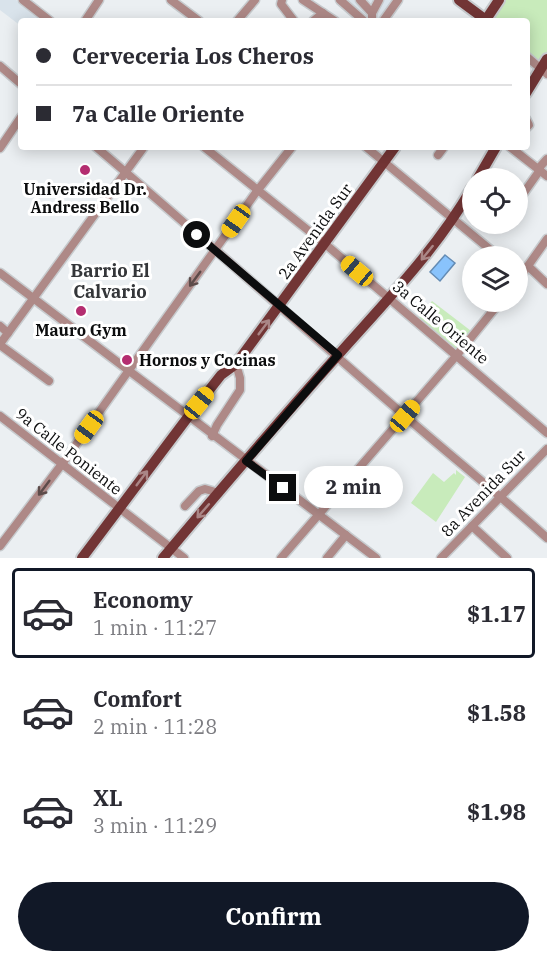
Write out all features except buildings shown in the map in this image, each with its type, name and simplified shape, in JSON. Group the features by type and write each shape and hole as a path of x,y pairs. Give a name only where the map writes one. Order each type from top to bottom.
{"main road":[{"path":"459,0 482,18"},
{"path":"488,18 500,0"},
{"path":"530,88 545,67"},
{"name":"2a Avenida Sur","path":"82,558 221,375 236,364 393,150"},
{"path":"484,168 494,150"},
{"path":"163,558 338,355 390,299 453,221 462,205"}],"street":[{"path":"23,0 46,18"},
{"path":"87,18 99,0"},
{"path":"171,0 195,18"},
{"path":"240,18 255,0"},
{"path":"282,0 283,9 291,18"},
{"path":"303,0 330,18"},
{"path":"340,0 361,18"},
{"path":"360,0 372,17 380,0"},
{"path":"385,18 398,0"},
{"path":"317,18 323,13"},
{"path":"530,58 545,67"},
{"path":"0,66 18,81"},
{"path":"0,148 18,121"},
{"path":"100,150 547,538"},
{"path":"49,381 0,345 142,150"},
{"name":"3a Calle Oriente","path":"208,150 324,243 547,433"},
{"path":"0,546 62,464 257,191 290,150"},
{"path":"369,150 485,246"},
{"path":"438,155 442,150"},
{"path":"514,150 542,172"},
{"path":"528,189 542,172 547,159"},
{"path":"547,239 528,266 547,284"},
{"path":"0,273 212,436 376,558"},
{"path":"281,558 492,312"},
{"path":"0,326 8,333"},
{"path":"212,436 217,424 240,390 240,378 236,364"},
{"name":"9a Calle Poniente","path":"0,416 184,558"},
{"name":"8a Avenida Sur","path":"441,558 547,449"},
{"path":"185,506 199,491 205,489 219,493"},
{"path":"472,526 507,558"},
{"path":"327,558 346,535"}],"shaded area":[{"path":"0,0 16,0 39,18 18,18 18,24 0,10"},
{"path":"343,0 393,0 380,18 364,18"}],"green space":[{"path":"499,0 547,0 547,59 540,68 530,59 530,18 489,18"},
{"path":"432,301 475,334 459,353 416,321"},
{"path":"456,470 465,477 436,522 411,503 433,473 444,482 454,473 456,475"}],"water":[{"path":"445,255 455,263 440,281 430,272"}],"place":[{"name":"Universidad Dr. Andress Bello","path":"85,170"},
{"name":"Mauro Gym","path":"81,311"},
{"name":"Hornos y Cocinas","path":"127,360"}],"district":[{"name":"Barrio El Calvario","path":"110,281"}],"route":[{"path":"197,235 338,355 246,461 283,488"}]}
